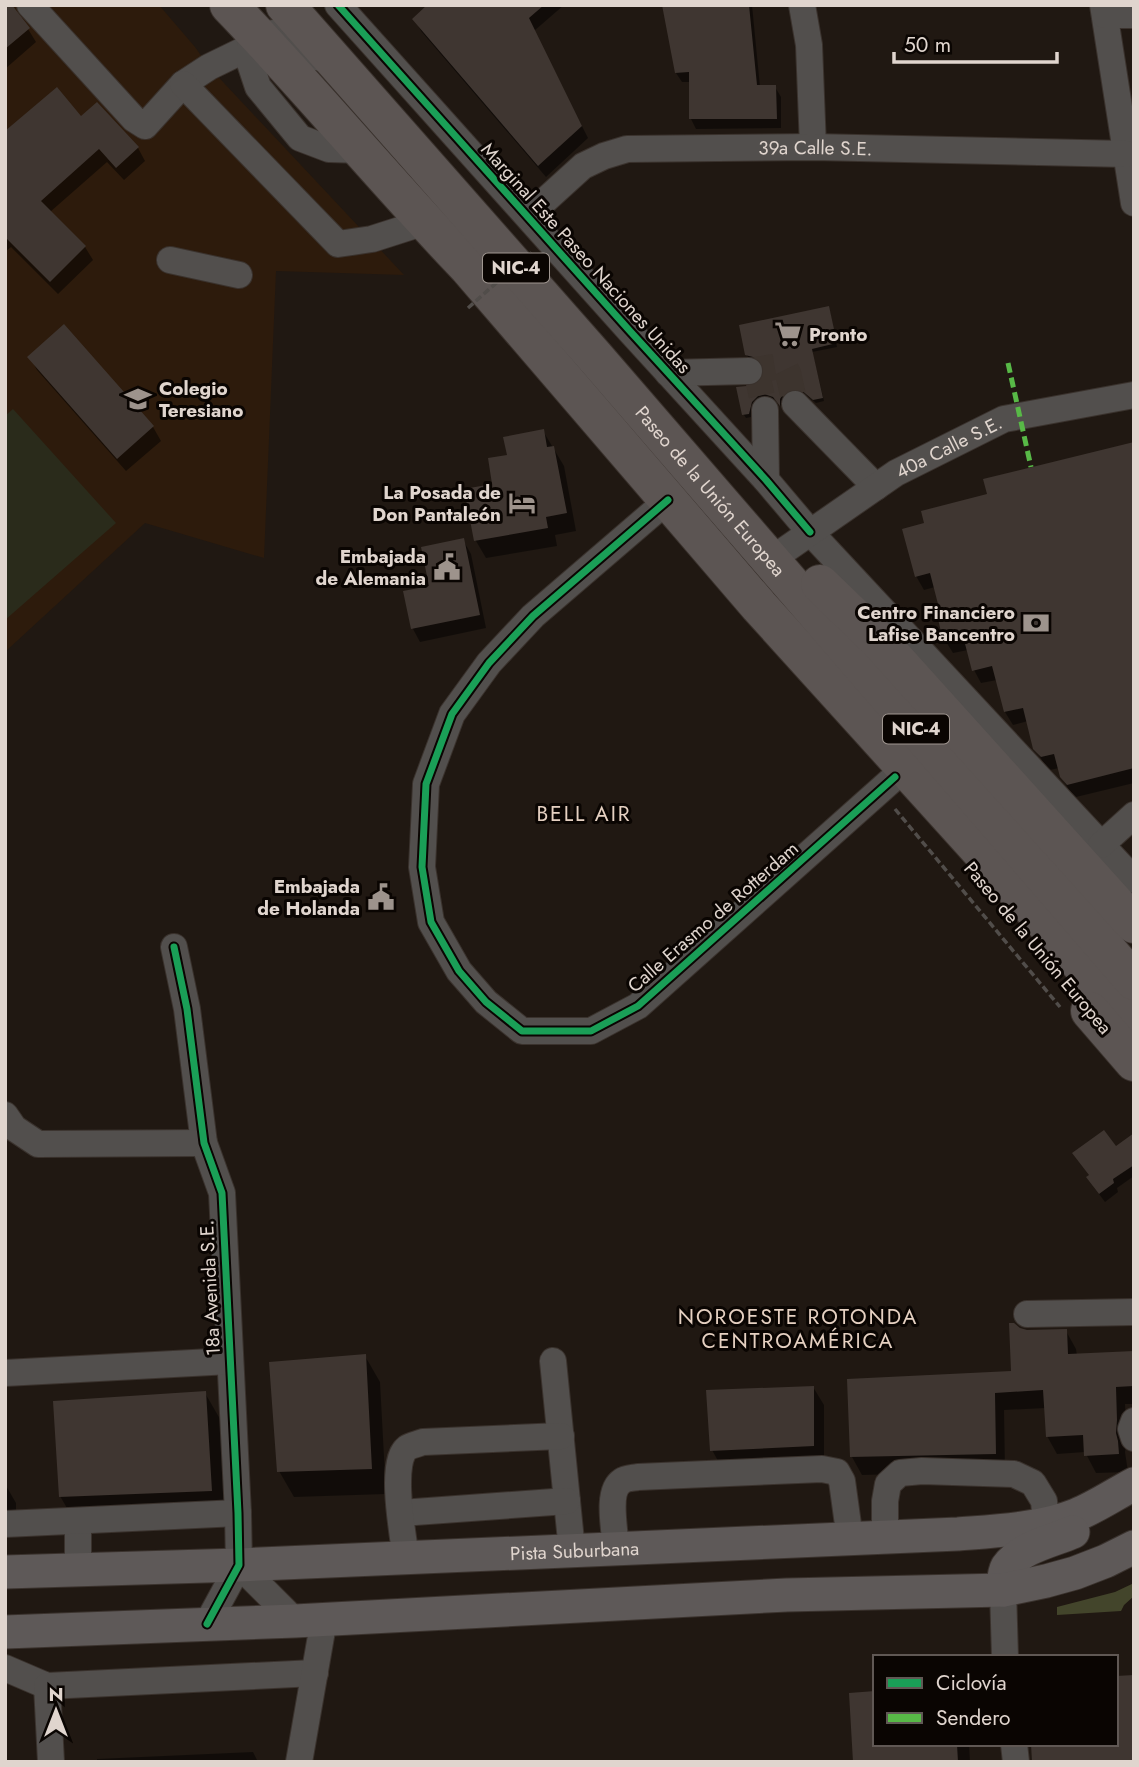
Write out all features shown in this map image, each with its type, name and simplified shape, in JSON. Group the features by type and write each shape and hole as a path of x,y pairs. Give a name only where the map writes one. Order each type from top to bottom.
{"highway":[{"name":"Paseo de la Unión Europea","path":"229,5 256,43 362,150 425,222 683,489 1134,981"},
{"name":"Paseo de la Unión Europea","path":"285,5 596,357 759,606 887,784 1134,1062"},
{"path":"683,489 798,541 877,639 1134,924"},
{"name":"Paseo de la Unión Europea","path":"759,606 1034,910 1134,1026"}],"main road":[{"name":"Pista Suburbana","path":"11,1576 78,1569 406,1558 1006,1530 1075,1515 1134,1484"},
{"path":"1003,1590 1004,1574 1008,1566 1021,1554 1106,1517 1134,1499"},
{"path":"5,1632 309,1620 787,1595 1003,1590 1075,1573 1134,1547"}],"street":[{"path":"30,5 134,120 145,126 183,84 273,33 288,40 305,55 334,60"},
{"path":"802,5 809,45 813,147"},
{"name":"Marginal Este Paseo Naciones Unidas","path":"346,8 629,330 766,480 798,541 1134,880"},
{"path":"1133,196 1104,10 1134,15"},
{"path":"183,84 338,244 372,239 425,222"},
{"name":"39a Calle S.E.","path":"528,216 583,166 627,149 813,147 1126,154"},
{"path":"170,260 239,275"},
{"path":"596,357 629,330"},
{"path":"668,373 749,371"},
{"name":"40a Calle S.E.","path":"798,541 896,473 1004,419 1134,395"},
{"path":"795,404 876,487"},
{"path":"765,410 766,480"},
{"name":"Calle Erasmo de Rotterdam","path":"683,489 533,616 489,663 452,714 426,784 422,867 431,922 458,971 486,1002 522,1031 591,1031 638,1006 887,784"},
{"path":"1101,845 1134,815"},
{"name":"18a Avenida S.E.","path":"174,947 187,1009 204,1143 222,1193 238,1513 239,1565 207,1624"},
{"path":"5,1115 14,1128 38,1144 204,1143"},
{"path":"1027,1314 1134,1312"},
{"path":"5,1373 230,1361"},
{"path":"553,1361 572,1551"},
{"path":"1134,1421 1130,1429 1134,1438"},
{"path":"406,1558 397,1476 400,1458 407,1448 423,1442 561,1436"},
{"path":"617,1548 612,1498 616,1487 623,1480 638,1477 822,1469 837,1472 842,1481 850,1539"},
{"path":"886,1537 888,1484 900,1473 922,1471 1013,1474 1033,1483 1044,1501 1046,1523"},
{"path":"401,1513 567,1501"},
{"path":"5,1524 238,1513"},
{"path":"78,1521 78,1569"},
{"path":"239,1565 309,1620 315,1673 299,1762"},
{"path":"1003,1590 1005,1655"},
{"path":"5,1668 47,1686 315,1673"},
{"path":"47,1686 51,1762"}],"path":[{"path":"468,308 531,252"},
{"path":"887,784 1064,1011"}],"shaded area":[{"name":"Colegio Teresiano","path":"5,5 159,5 209,67 404,275 276,271 264,558 145,523 5,652"}],"green space":[{"path":"13,409 116,523 5,620 5,416"},
{"path":"1134,1583 1134,1596 1121,1611 1057,1615 1057,1607 1115,1592"}],"building":[{"path":"5,5 12,5 30,28 5,49"},
{"path":"427,5 544,5 529,18 582,126 538,166 412,19"},
{"path":"662,5 749,5 757,85 776,85 777,119 689,119 689,72 675,73"},
{"path":"57,87 81,116 97,102 139,147 116,168 99,149 41,201 86,246 50,282 5,237 5,131"},
{"path":"829,306 837,343 812,349 823,398 813,400 800,389 792,389 784,393 780,406 773,397 764,394 752,402 749,414 742,415 736,387 757,385 765,370 763,363 757,358 745,355 739,325"},
{"path":"64,324 154,426 117,459 27,357"},
{"path":"544,429 547,447 554,446 567,513 546,517 548,528 474,541 464,489 492,484 488,458 507,455 503,437"},
{"name":"Centro Financiero Lafise Bancentro","path":"1134,442 1134,768 1067,785 1060,777 1054,754 1041,757 1033,749 1023,708 1004,712 992,666 972,671 963,636 943,641 936,610 939,608 930,573 915,577 902,529 924,523 921,511 987,494 983,479"},
{"name":"Embajada de Alemania","path":"464,538 480,615 411,629 403,591 429,586 421,547"},
{"path":"1104,1130 1116,1146 1134,1133 1134,1165 1113,1179 1114,1183 1099,1194 1072,1153"},
{"path":"1009,1323 1027,1330 1067,1329 1068,1354 1134,1351 1134,1386 1116,1387 1119,1454 1084,1456 1083,1435 1046,1437 1043,1390 995,1393 996,1454 850,1457 847,1379 1011,1371"},
{"path":"366,1354 372,1469 277,1472 269,1362"},
{"path":"814,1386 814,1446 710,1451 706,1390"},
{"path":"206,1391 212,1491 59,1497 53,1401"},
{"path":"1134,1675 1134,1762 1032,1762 1031,1746 1118,1746 1118,1676"},
{"path":"873,1691 873,1746 957,1746 958,1762 853,1762 849,1693"}],"tunnel":[{"path":"749,371 785,367 795,404"},
{"path":"756,370 765,410"}],"marked path":[{"path":"1008,363 1031,467"}],"cycle path":[{"path":"338,5 810,532"},
{"path":"668,500 533,616 489,663 452,714 426,784 422,867 431,922 459,971 486,1002 522,1031 591,1031 638,1006 895,777"},
{"path":"174,947 187,1009 204,1143 222,1193 238,1513 239,1565 207,1624"}],"place":[{"name":"Pronto","path":"788,334"},
{"name":"Colegio Teresiano","path":"138,399"},
{"name":"La Posada de Don Pantaleón","path":"522,503"},
{"name":"Embajada de Alemania","path":"447,567"},
{"name":"Centro Financiero Lafise Bancentro","path":"1036,623"},
{"name":"Embajada de Holanda","path":"381,897"}],"district":[{"name":"BELL AIR","path":"584,814"},
{"name":"NOROESTE ROTONDA CENTROAMÉRICA","path":"798,1329"}]}
